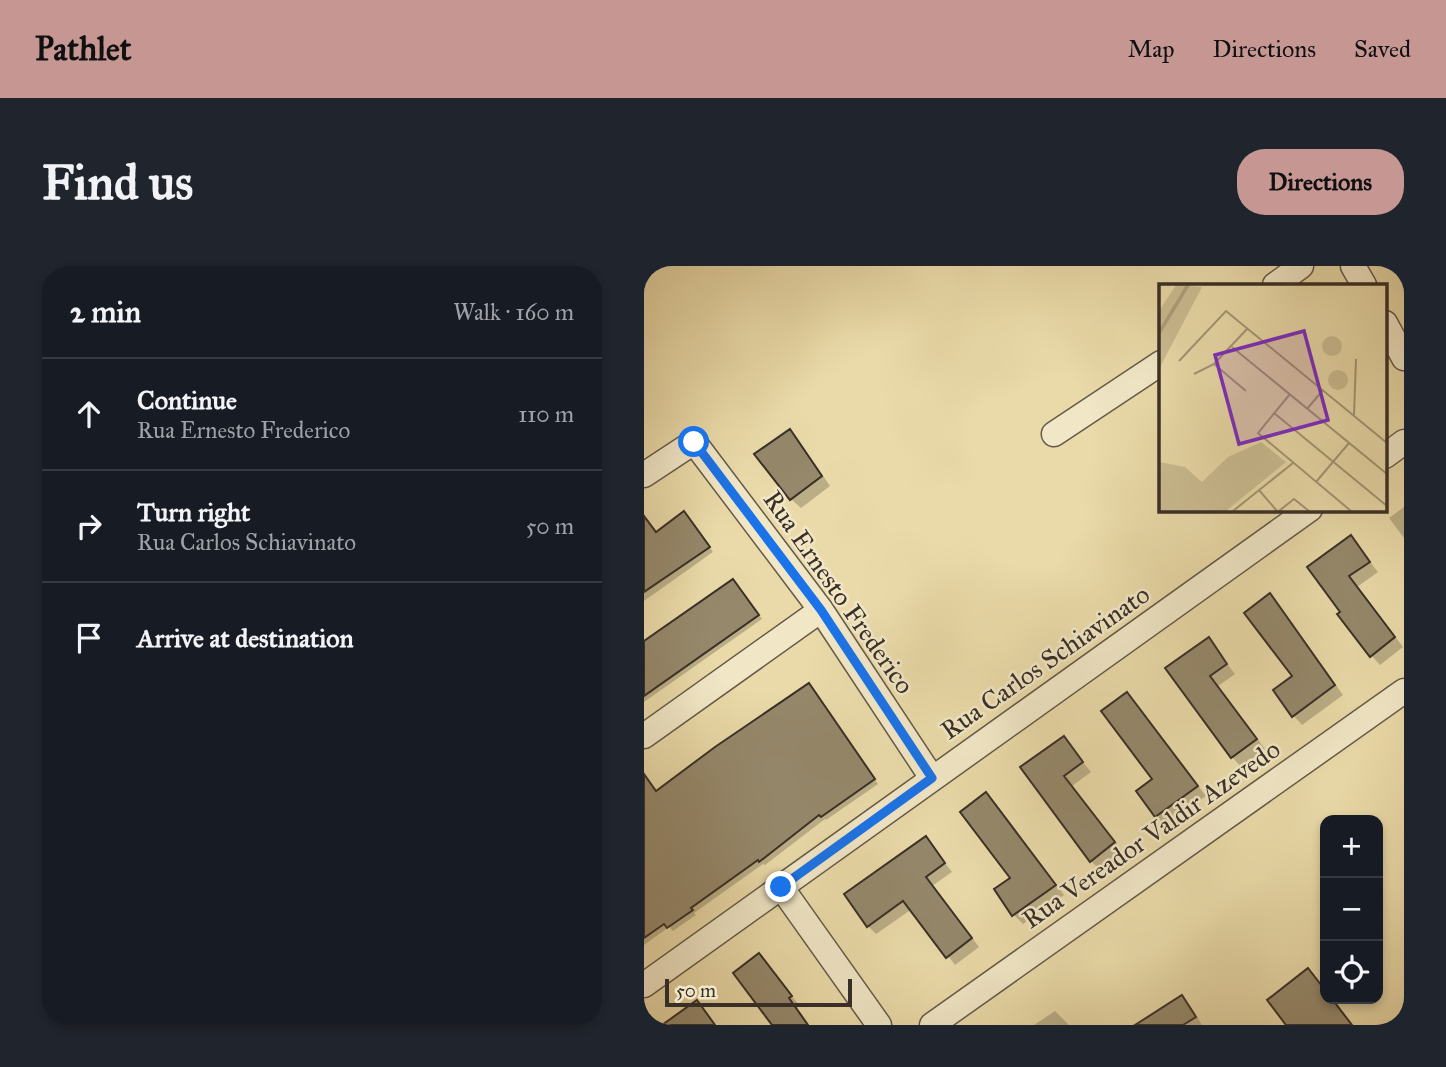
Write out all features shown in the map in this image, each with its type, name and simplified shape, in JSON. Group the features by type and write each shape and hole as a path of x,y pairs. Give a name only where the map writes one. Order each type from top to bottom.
{"street":[{"path":"1276,284 1301,266"},
{"path":"1353,266 1363,284"},
{"path":"1387,327 1404,358"},
{"path":"1054,435 1159,364"},
{"name":"Rua Ernesto Frederico","path":"644,475 694,442 821,610 932,778"},
{"path":"1387,455 1404,442"},
{"name":"Rua Carlos Schiavinato","path":"644,985 1307,511"},
{"path":"644,736 821,610"},
{"name":"Rua Vereador Valdir Azevedo","path":"932,1025 1404,691"},
{"path":"781,887 879,1025"}],"building":[{"path":"790,429 822,476 790,500 754,454"},
{"path":"684,511 710,547 644,592 644,516 656,532"},
{"path":"1351,535 1370,562 1349,576 1395,637 1370,657 1337,614 1340,612 1307,567"},
{"path":"733,579 759,615 644,696 644,641"},
{"path":"1270,593 1335,685 1292,717 1273,690 1292,676 1244,613"},
{"path":"1209,637 1227,664 1210,676 1257,739 1231,758 1165,668"},
{"path":"809,683 875,779 821,817 819,815 667,928 664,924 644,938 644,774 656,791"},
{"path":"1127,692 1198,786 1155,817 1136,791 1152,779 1101,711"},
{"path":"1064,736 1083,762 1064,776 1115,842 1090,862 1020,767"},
{"path":"986,792 1056,885 1012,916 994,889 1010,878 960,812"},
{"path":"926,836 945,863 926,877 972,938 946,958 903,901 867,927 844,894"},
{"path":"759,953 792,996 789,998 808,1025 772,1025 733,973"},
{"path":"1308,968 1320,984 1320,1004 1336,1004 1352,1025 1286,1025 1267,1000"},
{"path":"1182,995 1196,1017 1183,1025 1135,1025"},
{"path":"697,1000 715,1025 662,1025"}],"route":[{"path":"694,442 821,610 932,778 781,887"}]}
